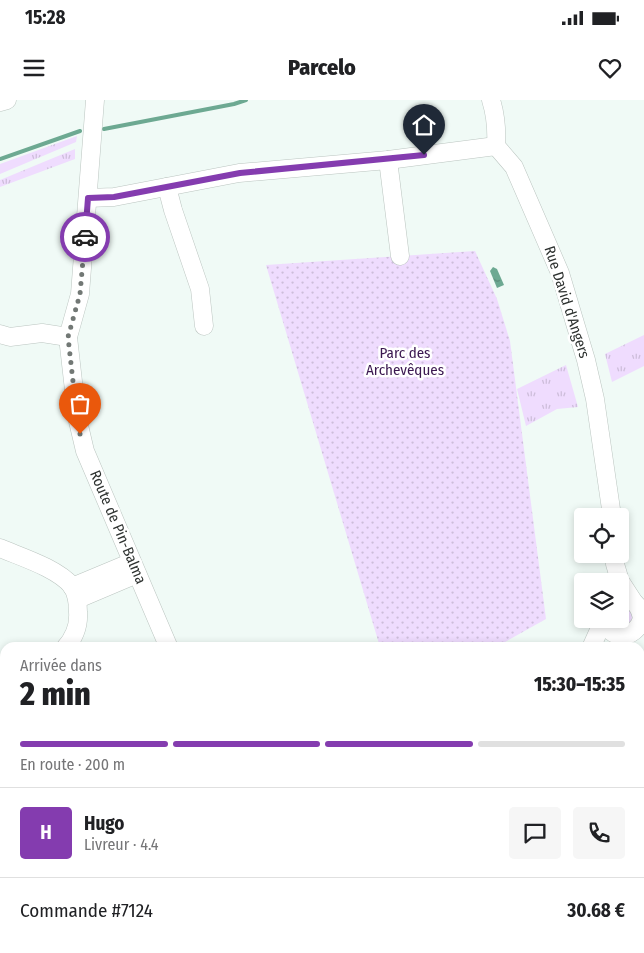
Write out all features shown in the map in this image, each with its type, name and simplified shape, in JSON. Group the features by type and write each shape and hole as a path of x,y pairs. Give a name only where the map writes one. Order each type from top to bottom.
{"street":[{"path":"0,102 7,100"},
{"name":"Route de Pin-Balma","path":"95,100 80,294 68,337 77,417 85,451 166,642"},
{"path":"88,198 114,197 240,173 388,160 496,146 496,115 491,100"},
{"name":"Rue David d'Angers","path":"496,146 514,168 560,273 586,360 595,399 611,508"},
{"path":"388,160 400,256"},
{"path":"167,187 200,289 204,326"},
{"path":"0,334 10,337 42,333 68,337"},
{"path":"0,548 53,572 75,593 77,628 70,642"},
{"path":"614,566 620,581 642,619 635,631 618,642"},
{"path":"75,593 135,568"},
{"path":"593,642 600,628"},
{"path":"608,628 613,633 635,631"}],"green space":[{"path":"77,136 76,142 0,174 0,164"},
{"path":"75,149 75,159 0,187 0,180"},
{"name":"Parc des Archevêques","path":"475,251 497,299 510,341 546,619 505,642 379,642 266,265"},
{"path":"644,335 644,366 612,382 605,354"},
{"path":"566,365 578,407 557,409 526,426 517,389"},
{"path":"629,610 636,618 629,624"}],"water":[{"path":"493,267 497,269 504,285 497,288 490,271"}],"waterway":[{"path":"104,129 234,104 246,100"},
{"path":"0,159 80,131"}],"way so far":[{"path":"80,434 68,337 80,294 85,237"}],"route":[{"path":"85,237 88,198 114,197 240,173 424,155"}]}
